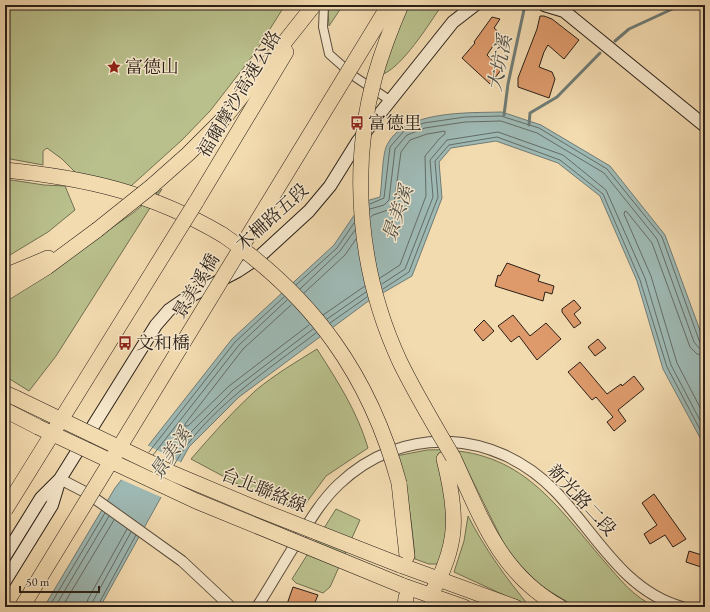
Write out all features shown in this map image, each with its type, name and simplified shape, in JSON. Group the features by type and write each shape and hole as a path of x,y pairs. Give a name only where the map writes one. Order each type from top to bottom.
{"highway":[{"path":"5,293 45,264 97,230 152,186 188,154 226,116 314,5"},
{"name":"福爾摩沙高速公路","path":"5,510 196,202 314,5"},
{"name":"景美溪橋","path":"22,607 389,5"},
{"path":"401,5 384,48 370,98 362,155 363,225 372,286 400,361 449,458 504,558 527,585 544,598 560,607"},
{"path":"7,171 96,183 142,196 175,209 223,236 253,256 292,291 317,319 337,345 356,374 383,432 399,483 404,560"},
{"path":"5,276 45,264"},
{"name":"台北聯絡線","path":"10,396 174,474 260,510 404,560 439,580 515,607"},
{"name":"台北聯絡線","path":"5,410 38,427 404,597 430,596 464,607"},
{"path":"430,596 448,561 452,544 455,518 449,458"}],"main road":[{"name":"木柵路五段","path":"5,556 41,498 60,479 156,325 169,310 185,299 238,271 284,235 323,195 358,141 454,22 475,5"},
{"path":"544,5 566,8 599,40 705,126"},
{"name":"木柵路五段","path":"5,581 52,505 60,479"}],"street":[{"path":"324,5 323,27 329,54 355,77 391,101"},
{"name":"新光路二段","path":"257,607 313,515 338,484 376,456 397,448 440,441 464,442 486,448 523,464 555,491 631,580 654,597 682,607"},
{"path":"60,479 87,493 169,551 200,576 231,607"}],"green space":[{"path":"5,5 285,5 255,53 210,111 182,140 131,186 76,173 62,159 47,148 43,151 43,165 5,158"},
{"path":"331,5 343,5 329,26 328,12"},
{"path":"406,5 442,5 423,34 406,55 398,64 381,75"},
{"path":"5,179 44,185 65,186 75,210 48,232 5,258"},
{"path":"162,189 56,356 29,391 5,376 5,301 133,213"},
{"path":"317,349 353,409 364,434 368,448 326,476 301,510 247,489 191,459 230,415 255,391 277,374"},
{"path":"427,450 459,451 486,457 509,467 530,481 567,517 627,587 640,598 656,607 576,607 541,586 514,559 503,542 460,455 445,486 447,535 439,564 429,564 415,559 409,507 404,481 396,456"},
{"path":"336,509 360,520 330,587 323,593 296,583 292,579"},
{"path":"468,516 496,563 530,607 454,572 464,541"}],"water":[{"name":"景美溪","path":"502,112 541,125 610,166 665,235 705,344 705,447 663,369 637,281 600,196 558,163 496,141 451,148 439,162 442,198 412,276 367,302 239,397 189,447 100,607 44,607 115,488 232,339 334,245 363,202 380,197 385,149 395,134 407,125 422,119 455,114"}],"pier":[{"path":"147,445 182,463 163,498 120,479"}],"building":[{"path":"540,16 552,19 579,40 564,59 548,45 544,52 539,67 552,72 555,79 549,98 518,87 518,78 537,29"},
{"path":"492,17 500,19 494,28 501,34 487,55 501,70 490,84 462,58 475,43 474,42"},
{"path":"507,263 540,275 538,281 554,286 552,294 545,292 543,301 495,286 498,275 500,276"},
{"path":"574,300 581,308 574,314 581,323 574,328 562,312 562,309"},
{"path":"513,315 530,336 546,323 561,339 537,360 519,336 511,342 498,326"},
{"path":"484,320 494,331 483,341 474,330"},
{"path":"598,339 606,348 595,356 588,347"},
{"path":"580,362 607,394 621,384 622,386 634,376 644,389 618,410 626,421 614,431 607,422 613,417 596,397 592,400 568,372"},
{"path":"654,494 686,539 673,547 665,535 650,544 644,534 657,525 642,503"},
{"path":"689,551 705,556 701,567 686,562"},
{"path":"293,587 318,595 313,607 286,607"}],"waterway":[{"name":"大坑溪","path":"504,115 508,84 525,5"},
{"path":"615,41 629,29 681,5"},
{"path":"529,125 530,113 557,97 600,53"}],"place":[{"name":"富德山","path":"114,67"},
{"name":"富德里","path":"357,123"},
{"name":"文和橋","path":"125,343"}]}
